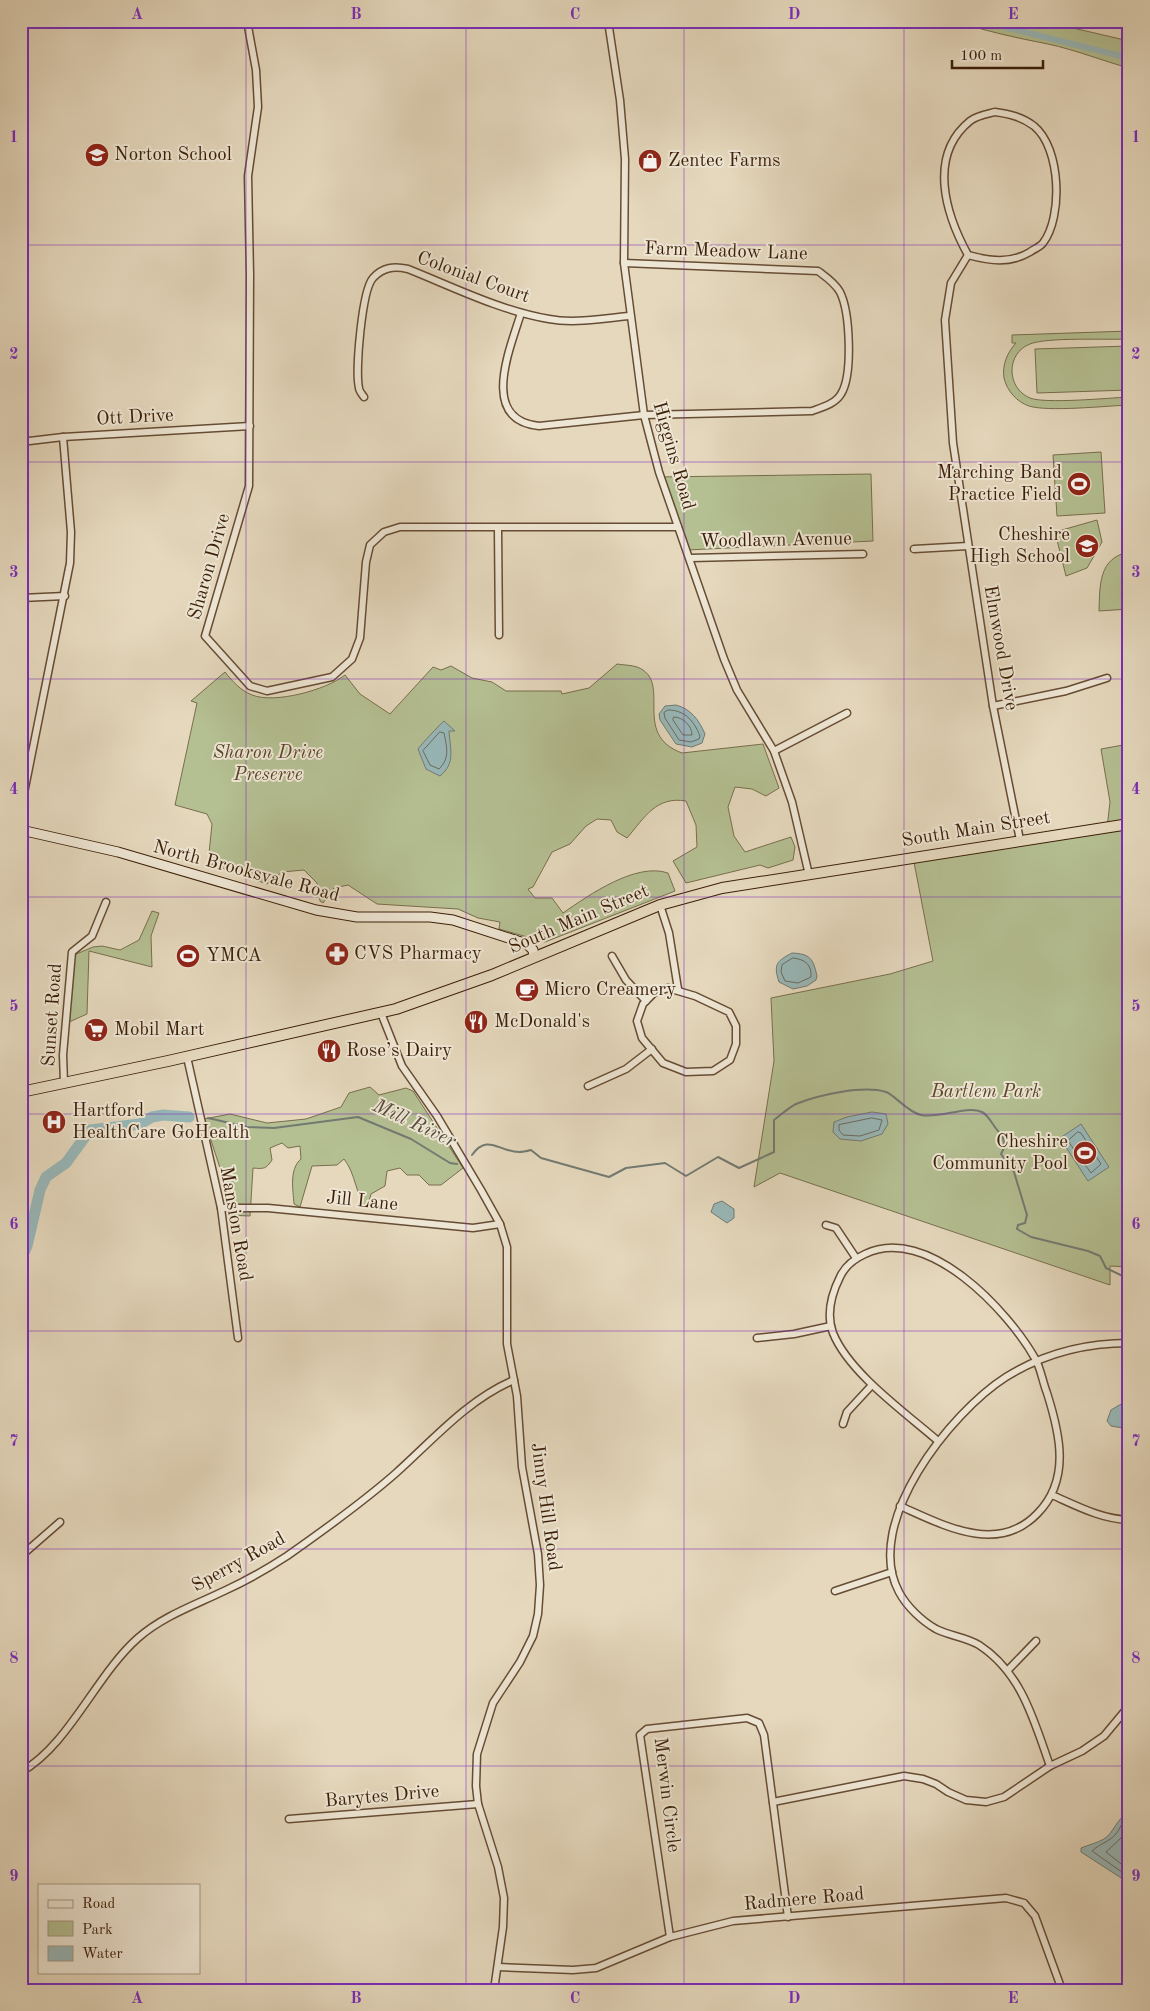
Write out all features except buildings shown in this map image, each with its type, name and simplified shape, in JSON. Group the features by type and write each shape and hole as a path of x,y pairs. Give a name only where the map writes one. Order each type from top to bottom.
{"highway":[{"name":"South Main Street","path":"21,1092 381,1013 447,992 660,905 722,888 1129,824"}],"main road":[{"name":"North Brooksvale Road","path":"21,830 118,852 316,910 357,917 430,917 453,920 521,943 526,952 534,957"}],"street":[{"name":"Sharon Drive","path":"247,21 256,70 258,107 248,176 249,486 205,636 237,675 250,686 267,691 332,677 352,659 360,638 366,562 370,545 384,532 400,527 498,529 678,527"},
{"name":"Higgins Road","path":"608,21 620,100 624,151 624,263 644,415 659,472 737,690 774,752 792,802 810,875"},
{"path":"995,112 1016,116 1035,127 1051,153 1057,183 1055,217 1042,244 1018,259 990,261 968,255 956,234 948,211 944,187 945,159 958,134 971,120 995,112"},
{"name":"Elmwood Drive","path":"968,255 951,283 945,320 953,443 994,706 1020,840"},
{"name":"Farm Meadow Lane","path":"521,313 506,362 503,389 504,403 512,415 525,424 539,426 644,415 812,411 828,406 840,396 847,384 850,367 844,304 839,291 830,279 818,271 624,263"},
{"name":"Colonial Court","path":"364,397 359,388 360,336 366,290 371,279 381,270 394,266 408,269 521,313 550,320 573,321 630,316"},
{"name":"Ott Drive","path":"21,442 63,437 250,426"},
{"path":"21,808 70,564 71,532 63,437"},
{"path":"498,529 499,635"},
{"path":"914,549 968,546"},
{"name":"Woodlawn Avenue","path":"690,558 863,554"},
{"path":"21,598 65,596"},
{"path":"994,706 1066,691 1107,678"},
{"path":"774,752 847,713"},
{"name":"Sunset Road","path":"64,1083 63,1055 72,952 92,936 106,902"},
{"path":"660,905 669,933 678,989"},
{"path":"612,956 626,980 646,1001"},
{"path":"668,988 678,989 729,1012 736,1026 736,1044 730,1060 713,1071 686,1072 663,1063 642,1038 637,1021 646,1001 654,993 668,988"},
{"name":"Jinny Hill Road","path":"381,1013 402,1066 452,1140 500,1224 507,1247 506,1331 520,1416 524,1482 540,1567 540,1599 537,1621 528,1648 493,1703 481,1736 476,1770 478,1804 498,1867 503,1890 503,1927 494,1990"},
{"path":"588,1086 626,1069 652,1050"},
{"name":"Mansion Road","path":"187,1057 221,1208 238,1338"},
{"name":"Jill Lane","path":"221,1208 238,1206 472,1228 500,1224"},
{"path":"826,1225 836,1228 856,1258"},
{"path":"900,1506 963,1533 988,1535 1011,1531 1036,1515 1052,1495 1059,1473 1061,1448 1053,1412 1036,1361 994,1304 969,1282 936,1261 908,1248 878,1248 856,1258 843,1271 833,1291 829,1310 830,1326 838,1345 872,1385 938,1441"},
{"path":"757,1338 794,1334 830,1326"},
{"path":"1050,1766 1030,1709 1008,1670 978,1645 937,1629 915,1613 899,1592 892,1572 891,1535 900,1506 920,1468 938,1441 978,1398 1006,1377 1036,1361 1086,1346 1129,1343"},
{"name":"Sperry Road","path":"21,1772 33,1764 53,1744 116,1660 145,1632 164,1620 258,1574 292,1553 394,1475 477,1401 514,1380"},
{"path":"843,1424 847,1412 872,1385"},
{"path":"1052,1495 1093,1513 1117,1520 1129,1520"},
{"path":"21,1556 60,1522"},
{"path":"835,1590 892,1572"},
{"path":"1008,1670 1036,1641"},
{"path":"773,1802 904,1776 923,1779 936,1784 966,1800 986,1802 1004,1797 1050,1766 1082,1751 1104,1736 1129,1706"},
{"name":"Merwin Circle","path":"670,1937 640,1735 643,1731 747,1718 759,1723 764,1735 788,1917"},
{"name":"Barytes Drive","path":"289,1819 478,1804"},
{"name":"Radmere Road","path":"498,1967 573,1970 596,1968 623,1959 670,1937 732,1921 1006,1898 1024,1903 1035,1916 1062,1990"}],"green space":[{"path":"955,21 1043,21 1129,41 1129,68 1058,46 1001,34"},
{"path":"1129,331 1129,339 1049,340 1030,344 1022,348 1016,355 1012,371 1016,387 1030,398 1063,401 1129,397 1129,405 1063,409 1038,408 1029,406 1017,399 1005,383 1005,364 1010,351 1016,343 1012,343 1012,335"},
{"path":"1129,346 1129,390 1037,393 1035,349"},
{"name":"Marching Band Practice Field","path":"1101,452 1105,513 1057,516 1053,455"},
{"path":"871,474 873,541 687,550 658,477"},
{"path":"1097,520 1102,542 1087,568 1066,576 1055,532"},
{"path":"1129,552 1129,609 1099,611 1101,583 1106,567 1111,560"},
{"name":"Sharon Drive Preserve","path":"617,664 637,667 647,674 652,684 658,734 667,744 682,753 763,744 779,788 766,796 752,789 735,787 728,807 734,836 745,852 791,837 795,847 793,860 768,868 760,865 686,883 673,861 697,847 696,825 686,801 676,800 659,805 646,816 627,838 617,832 611,820 597,819 586,826 570,844 552,852 533,887 528,889 535,898 552,898 563,913 613,882 642,872 655,871 668,873 675,891 545,942 499,929 500,922 478,918 458,909 377,904 348,885 334,888 323,903 320,901 317,883 304,870 282,872 267,884 208,863 212,824 207,814 175,805 197,703 191,701 225,672 244,691 252,695 274,698 300,694 326,686 345,675 360,694 390,714 433,667 441,670 451,666 472,678 492,682 506,691 561,691 562,694 589,688"},
{"name":"Bartlem Park","path":"1129,744 1129,1267 1110,1266 1110,1285 780,1173 754,1187 774,1061 771,998 890,974 933,961 913,857 1107,828 1110,802 1101,749"},
{"path":"152,911 159,913 151,936 152,967 89,951 87,1014 69,1022 74,955 93,947 102,946 120,950 139,940"},
{"path":"370,1087 379,1095 406,1088 413,1091 463,1168 441,1185 429,1185 419,1175 407,1175 400,1168 387,1171 385,1186 371,1194 367,1209 344,1159 337,1165 312,1166 300,1207 294,1204 293,1174 297,1163 301,1159 300,1146 288,1148 282,1143 270,1148 272,1160 266,1167 253,1168 250,1216 226,1215 223,1177 204,1119 230,1114 267,1123 306,1119 341,1107 349,1093"}],"water":[{"path":"676,705 690,712 700,724 705,734 702,743 692,747 676,744 660,720 659,714 665,706"},
{"path":"444,721 455,731 449,731 450,761 440,776 426,769 418,749"},
{"path":"792,953 807,956 814,965 817,976 816,980 807,986 793,989 779,982 776,971 778,964 783,958"},
{"path":"872,1112 886,1114 888,1124 882,1134 861,1141 840,1139 833,1132 834,1122 847,1117"},
{"name":"Cheshire Community Pool","path":"1081,1124 1109,1167 1088,1181 1060,1138"},
{"path":"722,1201 734,1209 734,1218 727,1223 711,1212 714,1204"},
{"path":"1123,1403 1129,1403 1129,1429 1111,1426 1107,1421 1111,1410"},
{"path":"1129,1813 1129,1883 1081,1852 1081,1848 1104,1839 1111,1833 1121,1818"}],"waterway":[{"path":"980,21 1129,58"},
{"name":"Mill River","path":"472,1155 483,1145 488,1144 512,1151 531,1150 541,1158 609,1177 626,1168 665,1163 686,1176 718,1157 739,1168 774,1152 774,1120 796,1104 816,1097 841,1092 876,1090 890,1094 911,1111 921,1115 928,1116 968,1110 976,1110 985,1114 1002,1135 1005,1146 1001,1154 1014,1172 1027,1215 1025,1223 1018,1225 1017,1229 1031,1237 1088,1251 1100,1256 1106,1268 1129,1279"},
{"name":"Mill River","path":"21,1259 27,1246 40,1190 46,1177 66,1163 90,1130 140,1124 152,1117 163,1115 189,1117"},
{"name":"Mill River","path":"208,1118 247,1127 274,1128 358,1117 411,1139 450,1163 457,1164"}],"place":[{"name":"Norton School","path":"97,155"},
{"name":"Zentec Farms","path":"650,161"},
{"name":"Marching Band Practice Field","path":"1079,484"},
{"name":"Cheshire High School","path":"1087,546"},
{"name":"CVS Pharmacy","path":"337,954"},
{"name":"YMCA","path":"188,956"},
{"name":"Micro Creamery","path":"527,990"},
{"name":"McDonald's","path":"476,1022"},
{"name":"Mobil Mart","path":"96,1030"},
{"name":"Rose’s Dairy","path":"329,1051"},
{"name":"Hartford HealthCare GoHealth","path":"54,1122"},
{"name":"Cheshire Community Pool","path":"1085,1153"}]}
